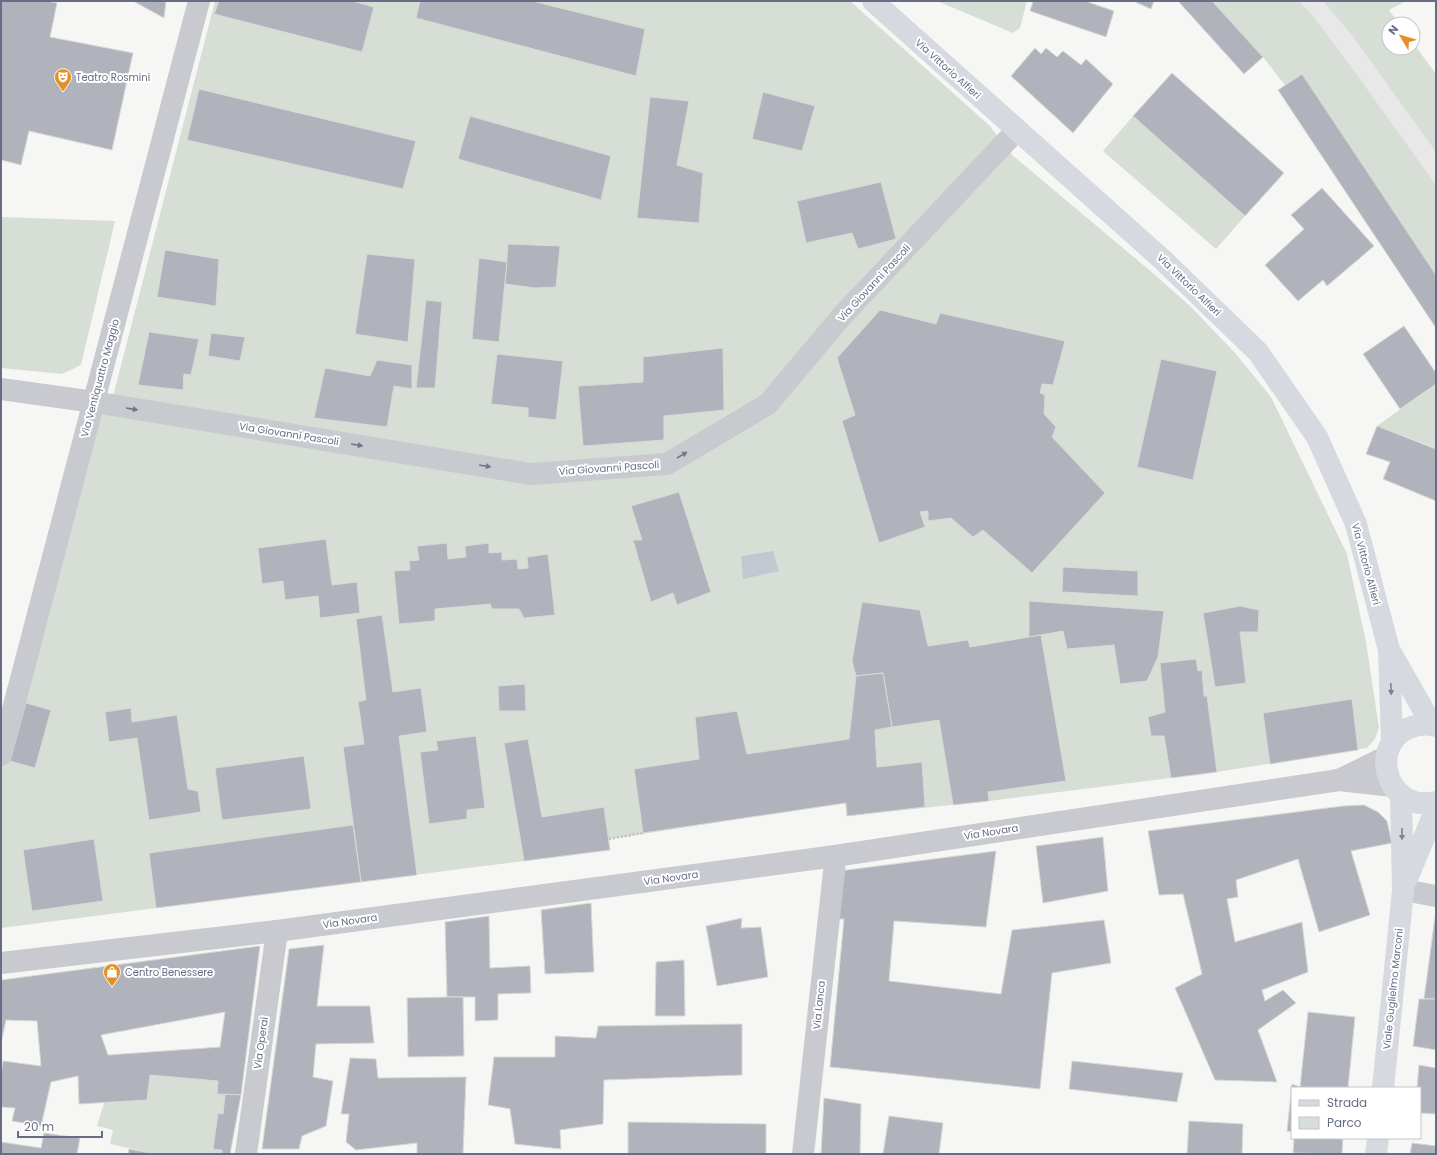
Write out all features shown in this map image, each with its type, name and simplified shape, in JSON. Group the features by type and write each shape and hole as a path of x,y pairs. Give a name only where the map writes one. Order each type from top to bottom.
{"main road":[{"name":"Via Vittorio Alfieri","path":"873,1 1164,261 1258,352 1317,437 1356,524 1389,650 1389,750 1386,768 1388,777 1397,791"},
{"name":"Via Vittorio Alfieri","path":"1389,650 1434,725"},
{"path":"1389,750 1400,734 1410,728 1421,725 1434,725"},
{"path":"1397,791 1413,801 1426,803 1436,802"},
{"name":"Viale Guglielmo Marconi","path":"1383,1087 1403,890 1397,791"},
{"name":"Viale Guglielmo Marconi","path":"1403,890 1436,809"},
{"path":"1376,1154 1378,1139"}],"street":[{"name":"Via Ventiquattro Maggio","path":"1,755 199,1"},
{"name":"Via Giovanni Pascoli","path":"1,389 94,402 530,474 667,464 768,404 841,317 1017,130"},
{"name":"Via Novara","path":"1339,780 1389,750"},
{"name":"Via Novara","path":"1,963 277,931 835,856 1339,780 1397,791"},
{"name":"Via Lanca","path":"803,1154 835,856"},
{"path":"1403,890 1436,896"},
{"name":"Via Operai","path":"246,1154 277,931"}],"path":[{"path":"609,839 643,833"}],"shaded area":[{"path":"1299,1 1323,1 1351,34 1436,152 1436,185 1312,14"},
{"path":"773,551 779,571 743,579 741,556"}],"green space":[{"path":"215,1 850,1 990,126 1012,155 1154,274 1191,307 1236,354 1271,397 1347,554 1366,642 1379,728 1375,739 1367,748 1217,772 989,801 847,816 845,803 609,839 610,850 1,928 1,755 92,411 109,412"},
{"path":"937,1 1027,1 1020,28 1013,33"},
{"path":"1212,1 1299,1 1312,14 1436,185 1436,275 1302,74 1285,85 1263,57"},
{"path":"1323,1 1406,1 1389,10 1393,16 1381,16 1381,56 1421,56 1421,54 1436,74 1436,152 1351,34"},
{"path":"1133,116 1245,216 1216,249 1103,151"},
{"path":"1,217 115,221 81,365 62,374 1,368"},
{"path":"1436,384 1436,448 1377,426"},
{"path":"150,1075 218,1081 217,1094 225,1094 223,1114 218,1113 213,1148 222,1150 222,1154 155,1154 110,1144 113,1130 97,1126 104,1103 147,1100"}],"building":[{"name":"Teatro Rosmini","path":"1,1 46,1 57,3 50,37 133,53 112,150 29,131 21,165 1,160"},
{"path":"133,1 166,1 164,18"},
{"path":"219,1 352,1 374,7 362,52 214,14"},
{"path":"420,1 532,1 645,29 636,76 416,18"},
{"path":"1033,1 1085,1 1114,11 1106,37 1030,11"},
{"path":"1133,1 1154,1 1151,9"},
{"path":"1178,1 1212,1 1263,57 1244,74"},
{"path":"1035,48 1041,54 1046,48 1057,57 1063,51 1081,65 1086,59 1113,84 1073,133 1011,76"},
{"path":"1172,73 1284,173 1245,216 1133,116"},
{"path":"1302,74 1436,275 1436,328 1278,90"},
{"path":"199,89 416,141 403,189 187,140"},
{"path":"763,92 815,106 802,151 752,139"},
{"path":"650,97 689,101 677,165 703,173 699,223 637,218"},
{"path":"470,116 611,156 601,200 458,159"},
{"path":"881,182 896,239 858,249 852,233 806,243 797,201"},
{"path":"1322,188 1374,246 1327,286 1323,280 1298,301 1265,265 1304,229 1291,215"},
{"path":"508,244 560,246 556,287 535,288 505,284"},
{"path":"165,250 219,259 216,306 157,297"},
{"path":"367,254 415,259 408,342 355,334"},
{"path":"479,258 507,262 499,342 472,339"},
{"path":"426,300 442,302 435,388 416,388"},
{"path":"880,310 936,324 940,313 1065,341 1053,385 1042,384 1040,393 1045,395 1044,414 1056,427 1052,437 1105,493 1032,573 983,530 973,537 951,518 928,521 928,511 920,512 925,527 879,543 842,421 855,415 837,358"},
{"path":"1404,326 1436,373 1436,384 1400,409 1363,354"},
{"path":"149,332 199,339 191,375 184,374 183,390 138,385"},
{"path":"211,333 245,337 240,361 208,356"},
{"path":"723,348 724,410 664,416 664,440 583,446 578,386 643,382 643,357"},
{"path":"497,354 563,361 556,420 528,417 528,408 491,404"},
{"path":"1161,359 1217,371 1193,480 1137,467"},
{"path":"377,360 412,365 412,389 394,386 387,427 314,418 325,368 370,376"},
{"path":"1377,426 1436,449 1436,501 1383,479 1390,462 1366,454"},
{"path":"679,492 711,592 677,605 673,593 651,602 633,540 642,540 631,506"},
{"path":"326,539 332,585 357,582 360,613 320,618 318,596 285,600 283,581 262,584 258,548"},
{"path":"447,543 448,559 466,557 465,546 489,543 489,553 502,552 502,560 517,559 518,569 528,568 527,557 548,554 555,615 524,618 519,609 492,609 490,604 435,609 435,621 399,624 394,571 410,570 409,561 419,560 417,546"},
{"path":"1063,567 1138,571 1138,596 1062,592"},
{"path":"1029,601 1164,611 1158,657 1147,681 1120,684 1114,645 1067,649 1063,631 1029,637"},
{"path":"862,602 920,610 928,646 968,640 970,647 1041,635 1066,781 988,792 989,801 953,805 939,720 892,727 883,673 856,676 852,661"},
{"path":"1240,606 1259,610 1258,632 1240,632 1246,683 1215,687 1203,613"},
{"path":"382,615 393,692 421,688 427,732 399,736 417,875 361,882 343,747 364,744 358,702 366,700 356,619"},
{"path":"1196,659 1198,671 1202,670 1204,696 1207,696 1217,772 1171,778 1164,736 1151,736 1148,717 1165,712 1160,663"},
{"path":"883,673 892,727 875,730 877,767 922,762 925,807 847,816 846,803 643,833 634,769 699,759 695,717 737,711 747,754 849,739 856,676"},
{"path":"525,684 526,711 499,711 498,686"},
{"path":"1352,699 1358,750 1270,764 1263,713"},
{"path":"26,703 51,710 35,768 10,761"},
{"path":"131,708 132,722 177,715 188,789 198,791 201,812 149,820 137,738 109,742 105,712"},
{"path":"476,736 485,808 467,810 467,819 429,824 420,752 438,750 436,741"},
{"path":"528,739 542,817 604,807 610,850 524,861 504,743"},
{"path":"304,756 311,809 222,820 215,768"},
{"path":"1364,805 1378,812 1387,821 1392,843 1351,851 1370,915 1319,932 1298,859 1236,880 1238,897 1227,899 1235,942 1302,922 1308,972 1262,990 1265,1001 1283,990 1296,1003 1258,1030 1277,1082 1215,1080 1175,988 1202,974 1183,894 1159,895 1148,831 1343,806"},
{"path":"353,825 361,882 156,908 149,853"},
{"path":"1103,837 1108,891 1043,903 1036,846"},
{"path":"94,839 103,901 32,911 23,850"},
{"path":"996,851 986,927 894,921 889,981 1001,994 1012,930 1104,920 1111,963 1052,973 1040,1089 830,1067 844,919 835,919 839,871"},
{"path":"591,903 594,972 545,974 541,910"},
{"path":"489,916 490,968 530,966 531,993 498,994 498,1020 475,1021 475,997 447,997 445,922"},
{"path":"1435,917 1436,999 1424,999"},
{"path":"742,918 741,928 761,927 768,977 717,986 706,926"},
{"path":"324,945 317,1006 370,1006 374,1043 316,1044 313,1077 333,1081 326,1126 302,1136 299,1149 262,1149 289,949"},
{"path":"260,946 241,1095 217,1094 218,1081 150,1075 147,1100 79,1104 78,1076 51,1082 41,1126 12,1121 15,1108 1,1107 1,1074 3,1061 41,1066 37,1021 6,1020 1,1043 1,980","holes":["225,1012 220,1047 108,1055 101,1035"]},
{"path":"684,960 685,1016 655,1016 656,962"},
{"path":"463,997 464,1056 408,1057 407,998"},
{"path":"1419,999 1436,999 1436,1050 1413,1046"},
{"path":"1308,1012 1355,1017 1348,1087 1300,1087"},
{"path":"742,1024 742,1075 604,1080 603,1124 560,1130 561,1149 515,1144 510,1109 488,1105 494,1057 555,1057 555,1036 596,1038 598,1026"},
{"path":"350,1058 376,1059 378,1078 466,1077 463,1154 417,1154 417,1143 356,1150 346,1142 349,1114 341,1114"},
{"path":"1072,1061 1183,1073 1177,1102 1069,1089"},
{"path":"1419,1065 1436,1068 1436,1114 1421,1113 1421,1087 1417,1087"},
{"path":"1292,1084 1300,1087 1292,1087"},
{"path":"1291,1093 1291,1132 1287,1131"},
{"path":"225,1094 241,1095 230,1154 222,1154 222,1150 213,1149 218,1113 223,1114"},
{"path":"824,1098 861,1104 860,1154 821,1154"},
{"path":"889,1116 943,1123 939,1154 883,1154"},
{"path":"1189,1121 1243,1124 1242,1154 1187,1154"},
{"path":"628,1122 766,1124 766,1154 628,1154"},
{"path":"44,1133 80,1138 77,1154 1,1154 1,1142 41,1148"},
{"path":"1294,1139 1343,1139 1342,1154 1293,1153"},
{"path":"1412,1143 1436,1146 1436,1154 1410,1154"},
{"path":"129,1149 155,1154 128,1154"}],"place":[{"name":"Teatro Rosmini","path":"63,92"},
{"name":"Centro Benessere","path":"112,987"}]}
